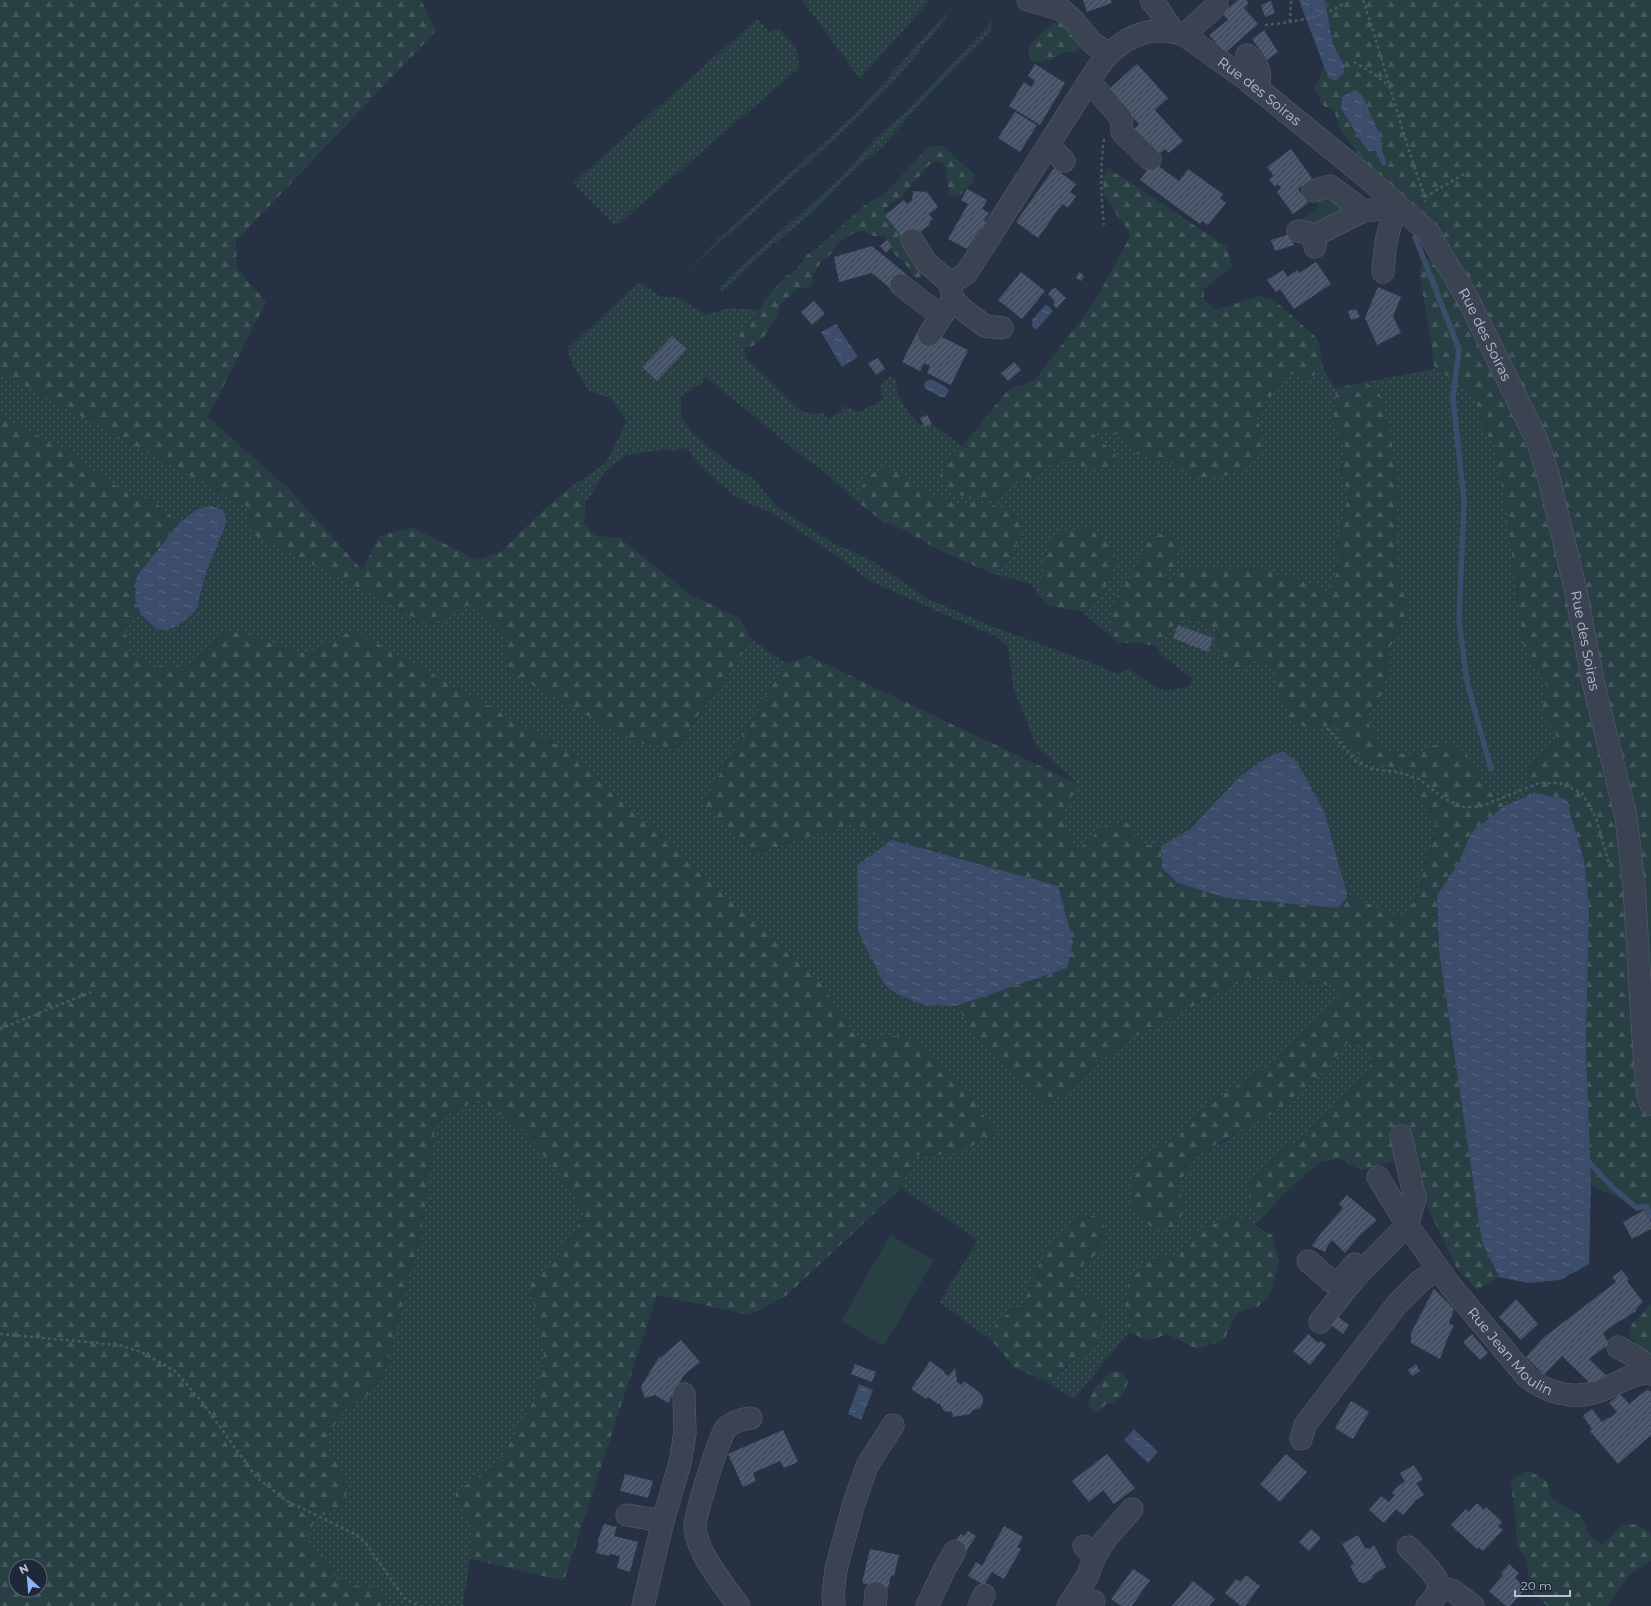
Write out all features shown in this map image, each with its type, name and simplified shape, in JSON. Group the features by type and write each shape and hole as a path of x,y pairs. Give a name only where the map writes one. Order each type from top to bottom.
{"street":[{"path":"1028,0 1062,10 1075,22 1092,43 1109,54"},
{"path":"1150,0 1178,33"},
{"path":"928,335 948,300 1046,147 1089,81 1109,54 1124,42 1139,34 1151,30 1178,33 1216,6 1217,0"},
{"name":"Rue des Soiras","path":"1178,33 1258,89 1364,175 1398,207 1428,232 1468,299 1537,440 1548,474 1576,592 1593,682 1626,816 1634,886 1645,1067 1648,1095 1651,1104"},
{"path":"1247,55 1258,66 1260,81 1258,89"},
{"path":"1089,81 1120,118 1122,132 1150,159"},
{"path":"1046,147 1053,150 1064,161"},
{"path":"1313,191 1330,186 1363,210"},
{"path":"1309,238 1363,210 1398,207"},
{"path":"1382,272 1385,239 1391,220 1398,207"},
{"path":"912,240 948,300"},
{"path":"902,286 948,300 985,326 1002,328"},
{"path":"1320,1322 1354,1279 1408,1225 1415,1199 1401,1136"},
{"name":"Rue Jean Moulin","path":"1378,1177 1408,1225 1450,1285 1527,1377 1545,1389 1561,1394 1576,1396 1594,1393 1638,1374 1651,1374"},
{"path":"1308,1261 1331,1282 1342,1279 1373,1243 1389,1231 1408,1225"},
{"path":"1301,1439 1305,1425 1398,1303 1419,1282 1438,1268"},
{"path":"1618,1346 1639,1359 1651,1370"},
{"path":"643,1606 663,1521 680,1463 685,1433 684,1394"},
{"path":"739,1606 712,1569 701,1547 695,1527 698,1507 725,1428 740,1419 751,1418"},
{"path":"834,1606 836,1569 854,1503 867,1466 893,1425"},
{"path":"1068,1606 1087,1577 1089,1552 1105,1540 1132,1509"},
{"path":"627,1515 663,1521"},
{"path":"1408,1546 1436,1576 1439,1587 1432,1598"},
{"path":"927,1606 955,1551"},
{"path":"1432,1598 1452,1590 1473,1606"}],"path":[{"path":"1290,22 1291,0"},
{"path":"1363,0 1403,135 1425,197 1428,232"},
{"path":"1265,25 1299,21 1332,11 1343,4"},
{"path":"1354,62 1374,74 1390,88"},
{"path":"1104,225 1101,160 1110,105"},
{"path":"1425,197 1466,173"},
{"path":"1327,728 1356,762 1373,769 1397,772 1419,779 1442,797 1461,807 1479,808 1540,783 1559,783 1582,793 1596,818 1610,868"},
{"path":"0,1029 91,992"},
{"path":"0,1334 28,1336 58,1341 119,1345 141,1352 175,1372 202,1402 257,1478 288,1501 355,1534 367,1545 404,1598 420,1606"}],"green space":[{"path":"0,0 421,0 436,31 236,241 237,269 266,302 208,417 291,491 362,570 379,536 412,527 477,560 501,552 539,514 571,487 586,502 584,523 597,536 620,538 691,595 740,618 752,640 675,748 637,743 508,671 503,630 468,605 429,626 379,598 252,534 247,507 0,372"},
{"path":"802,0 930,0 860,79"},
{"path":"1325,0 1651,0 1651,1215 1591,1185 1586,1049 1589,906 1584,860 1566,799 1534,793 1528,784 1530,766 1557,742 1557,738 1554,731 1547,723 1542,710 1547,686 1524,649 1509,522 1494,445 1484,431 1473,392 1435,369 1419,269 1433,251 1341,131 1334,110 1324,106 1314,90 1327,60 1332,43 1331,27"},
{"path":"954,5 939,27 905,69 867,108 684,274 719,238 855,114"},
{"path":"757,19 769,32 780,29 797,49 799,68 616,226 573,183"},
{"path":"993,20 990,32 917,107 882,147 859,165 814,211 755,260 723,291 718,289 730,276 842,177 875,138 906,112"},
{"path":"1054,22 1064,25 1072,30 1078,37 1081,47 1076,52 1063,53 1050,60 1039,62 1031,60 1028,49 1033,41"},
{"path":"942,145 975,175 972,183 959,196 950,194 947,185 946,168 941,162 937,161 929,165 901,197 883,210 906,243 923,272 919,279 914,277 904,262 893,253 885,236 874,236 863,231 852,234 837,244 832,253 821,262 813,275 811,287 797,289 780,305 774,321 763,338 752,346 744,348 735,341 738,330 755,315 770,293 785,277 797,269 807,255 820,246 866,204 885,193 927,148"},
{"path":"1108,168 1227,247 1232,267 1204,289 1204,299 1215,310 1259,296 1273,299 1318,339 1324,371 1303,380 1292,374 1281,379 1275,391 1256,414 1262,433 1260,453 1240,473 1202,479 1171,463 1137,454 1132,446 1118,434 1091,432 1115,454 1119,462 1103,470 1077,465 1063,457 1044,470 1012,486 994,501 959,495 943,488 940,476 949,459 962,446 1008,390 1034,381 1095,301 1131,235 1104,196 1103,175"},
{"path":"1327,195 1344,208 1317,223 1295,224 1319,207 1315,200"},
{"path":"639,282 661,297 677,297 706,315 728,308 758,310 755,315 738,330 735,341 744,348 747,359 802,411 813,414 823,413 828,419 842,411 844,406 860,412 883,399 880,386 890,376 896,379 897,393 911,416 920,425 935,426 962,446 949,459 978,497 994,501 1012,486 1044,470 1063,457 1077,465 1115,454 1090,432 1118,434 1132,446 1137,454 1171,463 1202,479 1262,433 1256,414 1275,391 1281,379 1292,374 1303,380 1324,371 1336,388 1333,420 1345,447 1340,473 1349,494 1337,538 1339,564 1328,601 1317,584 1294,580 1262,569 1227,566 1186,569 1171,581 1162,577 1174,565 1146,543 1139,567 1120,591 1110,628 1118,643 1081,611 1102,593 1041,582 1047,605 1031,584 991,573 1009,563 980,503 955,503 934,495 920,489 902,473 863,492 859,503 816,465 808,461 706,377 701,384 681,396 681,418 695,435 731,466 753,478 777,507 831,542 874,562 926,598 996,628 1087,661 1117,674 1128,669 1164,690 1190,686 1192,678 1161,655 1157,646 1178,620 1199,621 1216,629 1221,659 1255,661 1276,668 1280,694 1307,728 1337,725 1347,744 1382,765 1415,772 1415,789 1437,827 1425,863 1420,891 1403,919 1347,894 1324,811 1266,758 1239,777 1190,829 1161,846 1141,844 1102,828 1077,852 1061,818 1078,784 1037,747 1013,686 1008,647 996,636 870,581 837,556 769,511 753,506 732,494 700,466 688,448 671,451 668,449 627,455 607,469 586,502 571,487 605,464 627,421 610,398 588,390 572,364 567,349"},
{"path":"1435,369 1474,392 1484,431 1494,445 1509,522 1510,541 1524,649 1547,686 1542,700 1556,732 1557,742 1530,766 1528,784 1534,793 1504,806 1483,783 1465,751 1430,747 1415,756 1386,750 1371,730 1365,714 1379,702 1387,673 1389,650 1410,607 1398,582 1395,538 1398,497 1392,444 1380,394 1365,382"},
{"path":"0,372 247,507 379,598 428,626 468,605 503,630 508,671 676,748 752,640 786,663 702,804 752,855 849,824 892,840 857,865 924,1005 956,1006 980,1039 1047,1107 1127,1040 1252,976 1336,986 1340,1000 1306,1031 1278,1060 1216,1099 1176,1138 1154,1148 1131,1179 1185,1207 1178,1186 1195,1156 1227,1140 1326,1071 1348,1042 1362,1044 1374,1055 1367,1074 1304,1137 1272,1158 1250,1185 1248,1202 1264,1216 1255,1225 1234,1216 1197,1231 1179,1254 1151,1261 1125,1302 1129,1332 1074,1399 1046,1381 1068,1367 1081,1294 1073,1279 1084,1264 1098,1253 1029,1287 1026,1302 997,1321 991,1340 939,1302 978,1240 901,1188 913,1155 958,1154 904,1034 861,1043 821,983 568,751 354,631 308,654 229,630 208,646 183,670 165,664 153,668 130,653 123,623 141,615 156,629 196,610 206,573 197,509 179,523 157,504 122,490 62,448 0,416"},
{"path":"1365,382 1380,394 1392,444 1398,497 1395,538 1398,582 1410,607 1389,650 1387,673 1379,702 1365,714 1371,730 1386,750 1415,756 1434,745 1439,744 1465,751 1483,783 1504,806 1471,833 1458,864 1437,895 1439,951 1482,1242 1499,1277 1477,1290 1457,1269 1421,1194 1398,1160 1361,1170 1340,1159 1320,1162 1286,1192 1264,1216 1248,1202 1250,1185 1272,1158 1304,1137 1367,1074 1374,1055 1362,1044 1348,1042 1326,1071 1307,1085 1279,1110 1195,1156 1178,1186 1185,1207 1176,1227 1153,1230 1132,1205 1131,1179 1154,1148 1176,1138 1216,1099 1278,1060 1339,1000 1336,986 1252,976 1127,1040 1047,1107 980,1039 956,1006 1067,968 1058,886 892,840 849,824 752,855 702,804 786,663 809,656 1078,784 1061,818 1077,851 1102,828 1126,821 1141,844 1161,846 1162,868 1226,898 1338,908 1347,894 1403,919 1420,891 1425,863 1437,827 1415,789 1415,772 1382,765 1366,759 1355,751 1345,739 1337,725 1307,728 1289,717 1280,694 1275,668 1255,661 1234,671 1221,659 1216,629 1199,621 1178,620 1157,646 1139,643 1118,643 1110,628 1110,611 1120,591 1139,567 1146,543 1164,532 1180,543 1174,565 1162,577 1171,581 1185,569 1227,566 1263,569 1294,580 1317,584 1328,600 1339,564 1337,538 1349,494 1340,473 1345,447 1333,420 1336,388"},
{"path":"0,416 62,448 122,490 157,504 179,523 158,548 135,599 141,615 123,623 130,653 153,668 165,664 183,670 208,646 229,630 308,654 354,630 568,751 821,983 861,1043 904,1034 948,1069 996,1132 958,1154 913,1155 901,1188 786,1296 750,1315 657,1295 564,1581 470,1559 471,1531 455,1493 499,1462 537,1395 544,1352 530,1285 564,1248 585,1213 564,1181 522,1129 479,1099 436,1121 421,1235 383,1376 363,1400 343,1410 325,1442 348,1486 344,1505 315,1519 309,1534 309,1549 322,1555 336,1579 353,1585 382,1590 386,1606 0,1606"},
{"path":"883,467 902,473 920,489 955,503 980,503 1008,509 1022,518 1022,532 1009,563 991,573 941,551 896,526 883,522 859,503 865,478"},
{"path":"1087,527 1110,543 1116,561 1102,593 1081,611 1047,605 1041,582 1048,546 1062,533"},
{"path":"479,1099 522,1129 564,1181 585,1213 564,1248 530,1285 544,1352 537,1395 499,1462 455,1493 471,1531 470,1559 463,1606 386,1606 382,1590 353,1585 336,1579 322,1555 309,1549 309,1534 315,1519 343,1505 348,1486 325,1442 343,1410 363,1400 383,1376 421,1235 436,1121"},
{"path":"1080,1213 1102,1218 1107,1237 1098,1253 1084,1264 1073,1279 1081,1294 1101,1300 1105,1321 1094,1347 1046,1381 1015,1368 991,1340 997,1321 1026,1302 1033,1276 1039,1264 1061,1232"},
{"path":"1234,1216 1255,1225 1272,1235 1279,1261 1271,1291 1259,1306 1237,1313 1224,1340 1197,1349 1167,1334 1149,1341 1129,1332 1125,1302 1129,1279 1151,1261 1179,1254 1196,1231"},
{"path":"890,1235 934,1260 884,1346 841,1321"},
{"path":"1651,1304 1651,1357 1642,1351 1629,1335 1632,1324"},
{"path":"1111,1372 1122,1372 1128,1381 1125,1391 1115,1403 1106,1404 1099,1412 1093,1412 1088,1404 1092,1394 1103,1379"},
{"path":"1528,1470 1547,1481 1552,1499 1580,1515 1590,1535 1602,1544 1612,1536 1620,1525 1637,1524 1649,1532 1651,1537 1651,1561 1630,1574 1607,1606 1547,1606 1531,1590 1526,1560 1517,1546 1515,1510 1510,1481"}],"water":[{"path":"1299,0 1325,0 1333,44 1344,65 1344,73 1335,81 1328,77"},
{"path":"1355,90 1362,95 1381,137 1382,151 1368,151 1341,108 1342,97"},
{"path":"1046,304 1053,311 1036,330 1032,326 1033,322 1031,321"},
{"path":"836,324 858,357 842,367 821,332"},
{"path":"931,379 949,390 945,397 941,397 926,389 924,385 926,381"},
{"path":"210,506 223,510 227,521 206,573 196,610 175,627 167,630 156,629 141,615 135,599 137,576 179,523 197,509"},
{"path":"1283,751 1297,762 1324,811 1347,898 1338,908 1226,898 1178,883 1162,868 1161,846 1190,829 1239,777 1266,758"},
{"path":"1534,793 1566,799 1584,860 1589,906 1586,1049 1591,1185 1589,1264 1560,1280 1527,1283 1499,1277 1482,1242 1439,951 1437,895 1458,864 1471,833 1504,806"},
{"path":"892,840 1058,886 1073,942 1067,968 956,1006 924,1005 895,993 884,984 858,931 857,865"},
{"path":"859,1384 873,1390 861,1420 848,1414"},
{"path":"1134,1429 1158,1452 1148,1463 1124,1440"}],"building":[{"path":"1083,0 1111,0 1112,3 1087,12"},
{"path":"1238,0 1246,0 1249,3 1244,8 1258,24 1225,53 1209,35 1228,20 1222,13"},
{"path":"1271,1 1275,13 1265,17 1261,5"},
{"path":"1264,30 1278,52 1267,60 1252,39"},
{"path":"1035,64 1065,83 1040,125 1009,106 1024,82 1031,87 1035,81 1028,76"},
{"path":"1137,64 1168,98 1155,110 1183,141 1169,153 1165,149 1157,156 1133,130 1139,124 1108,90"},
{"path":"1015,112 1037,125 1020,152 998,138"},
{"path":"1291,149 1312,178 1298,189 1308,203 1293,214 1277,192 1281,188 1278,184 1275,187 1269,179 1274,176 1267,167"},
{"path":"1153,162 1179,181 1188,169 1223,194 1220,198 1226,203 1208,225 1202,221 1200,224 1140,180"},
{"path":"1054,168 1076,184 1070,192 1076,196 1068,208 1062,204 1038,238 1016,222"},
{"path":"967,189 987,200 982,209 989,213 984,221 988,223 984,230 981,228 967,249 948,239 968,204 961,200"},
{"path":"913,191 927,192 938,207 929,214 933,219 929,222 930,224 920,232 918,229 904,240 885,215 904,200 907,204 912,200"},
{"path":"1290,234 1294,245 1275,251 1271,240"},
{"path":"887,240 892,247 886,253 880,246"},
{"path":"872,246 906,274 892,290 872,273 839,282 834,257"},
{"path":"1316,262 1331,284 1294,309 1280,289 1276,292 1267,280 1283,270 1288,277 1297,270 1299,273"},
{"path":"1021,272 1045,291 1022,319 998,300"},
{"path":"1079,272 1084,276 1081,281 1076,278"},
{"path":"1054,287 1066,298 1057,308 1053,305 1055,301 1048,294"},
{"path":"1378,287 1401,297 1393,316 1401,333 1377,345 1365,318"},
{"path":"814,301 825,314 812,325 801,312"},
{"path":"1356,309 1360,317 1351,320 1348,311"},
{"path":"917,333 933,341 936,334 968,350 951,385 927,373 930,366 924,363 920,371 902,362"},
{"path":"672,336 687,349 657,381 642,367"},
{"path":"878,358 885,369 876,375 868,363"},
{"path":"1014,362 1021,370 1008,381 1001,373"},
{"path":"927,415 932,424 925,427 920,418"},
{"path":"1178,625 1213,638 1208,652 1173,638"},
{"path":"1347,1195 1377,1220 1358,1237 1345,1253 1332,1240 1325,1252 1312,1246 1343,1208 1339,1204"},
{"path":"1644,1210 1651,1222 1651,1229 1632,1239 1623,1222"},
{"path":"1622,1270 1629,1280 1627,1281 1643,1302 1636,1309 1637,1310 1603,1333 1609,1344 1589,1359 1608,1377 1591,1384 1562,1356 1544,1375 1526,1357 1543,1338 1616,1282 1612,1277"},
{"path":"1434,1289 1454,1309 1449,1323 1454,1326 1448,1337 1440,1359 1411,1343 1411,1333"},
{"path":"1516,1299 1538,1324 1521,1340 1499,1317"},
{"path":"1338,1317 1349,1325 1343,1334 1332,1326"},
{"path":"1308,1334 1318,1343 1321,1341 1326,1345 1310,1365 1293,1351"},
{"path":"1472,1334 1488,1353 1480,1360 1463,1342"},
{"path":"681,1340 700,1362 684,1375 668,1403 655,1395 645,1398 641,1387 659,1357 660,1358"},
{"path":"930,1361 948,1376 955,1368 957,1382 962,1385 964,1381 979,1392 983,1397 983,1403 980,1408 973,1410 970,1414 953,1417 952,1412 944,1411 940,1404 928,1397 926,1399 911,1389"},
{"path":"855,1364 876,1372 872,1382 851,1374"},
{"path":"1416,1364 1420,1371 1412,1376 1408,1370"},
{"path":"1648,1389 1651,1392 1651,1435 1618,1464 1590,1431 1592,1429 1583,1416 1592,1409 1602,1422 1617,1412 1609,1403 1620,1394 1629,1404"},
{"path":"1351,1401 1369,1412 1353,1439 1335,1428"},
{"path":"783,1430 798,1462 784,1468 780,1461 753,1473 756,1481 743,1487 728,1454"},
{"path":"1107,1454 1135,1488 1114,1504 1103,1490 1089,1502 1072,1481"},
{"path":"1286,1454 1307,1472 1280,1502 1260,1484"},
{"path":"1414,1465 1423,1480 1416,1483 1424,1495 1416,1500 1403,1515 1396,1509 1384,1523 1369,1510 1381,1496 1389,1502 1395,1495 1392,1493 1398,1486 1405,1482 1400,1473"},
{"path":"625,1474 653,1481 648,1498 620,1491"},
{"path":"1477,1503 1484,1510 1486,1507 1502,1522 1498,1526 1503,1530 1483,1551 1478,1547 1477,1549 1451,1525 1466,1509 1469,1512"},
{"path":"604,1524 617,1527 614,1536 638,1542 630,1572 617,1568 620,1556 610,1554 609,1556 596,1553 599,1542 597,1542"},
{"path":"1004,1526 1023,1537 1017,1547 1021,1549 1004,1579 992,1572 984,1585 968,1576 976,1562 982,1566"},
{"path":"1311,1529 1321,1538 1309,1551 1299,1542"},
{"path":"968,1531 976,1536 966,1551 954,1543 961,1534 964,1536"},
{"path":"1358,1535 1365,1548 1369,1549 1374,1545 1386,1567 1373,1575 1372,1579 1364,1583 1359,1582 1350,1566 1354,1564 1342,1544"},
{"path":"870,1549 899,1555 894,1576 891,1575 888,1588 862,1583"},
{"path":"1509,1564 1519,1573 1515,1578 1526,1588 1510,1606 1506,1606 1489,1591 1503,1575 1501,1573"},
{"path":"1133,1569 1150,1580 1132,1606 1121,1606 1111,1599"},
{"path":"1246,1575 1260,1586 1245,1606 1241,1606 1225,1593 1236,1579 1240,1582"},
{"path":"1193,1581 1215,1599 1209,1606 1172,1606"}],"waterway":[{"path":"1377,146 1384,163"},
{"path":"1415,237 1459,349 1453,398 1464,501 1459,621 1467,682 1491,769"},
{"path":"1586,1159 1612,1187 1637,1208 1646,1206 1651,1217"}]}
